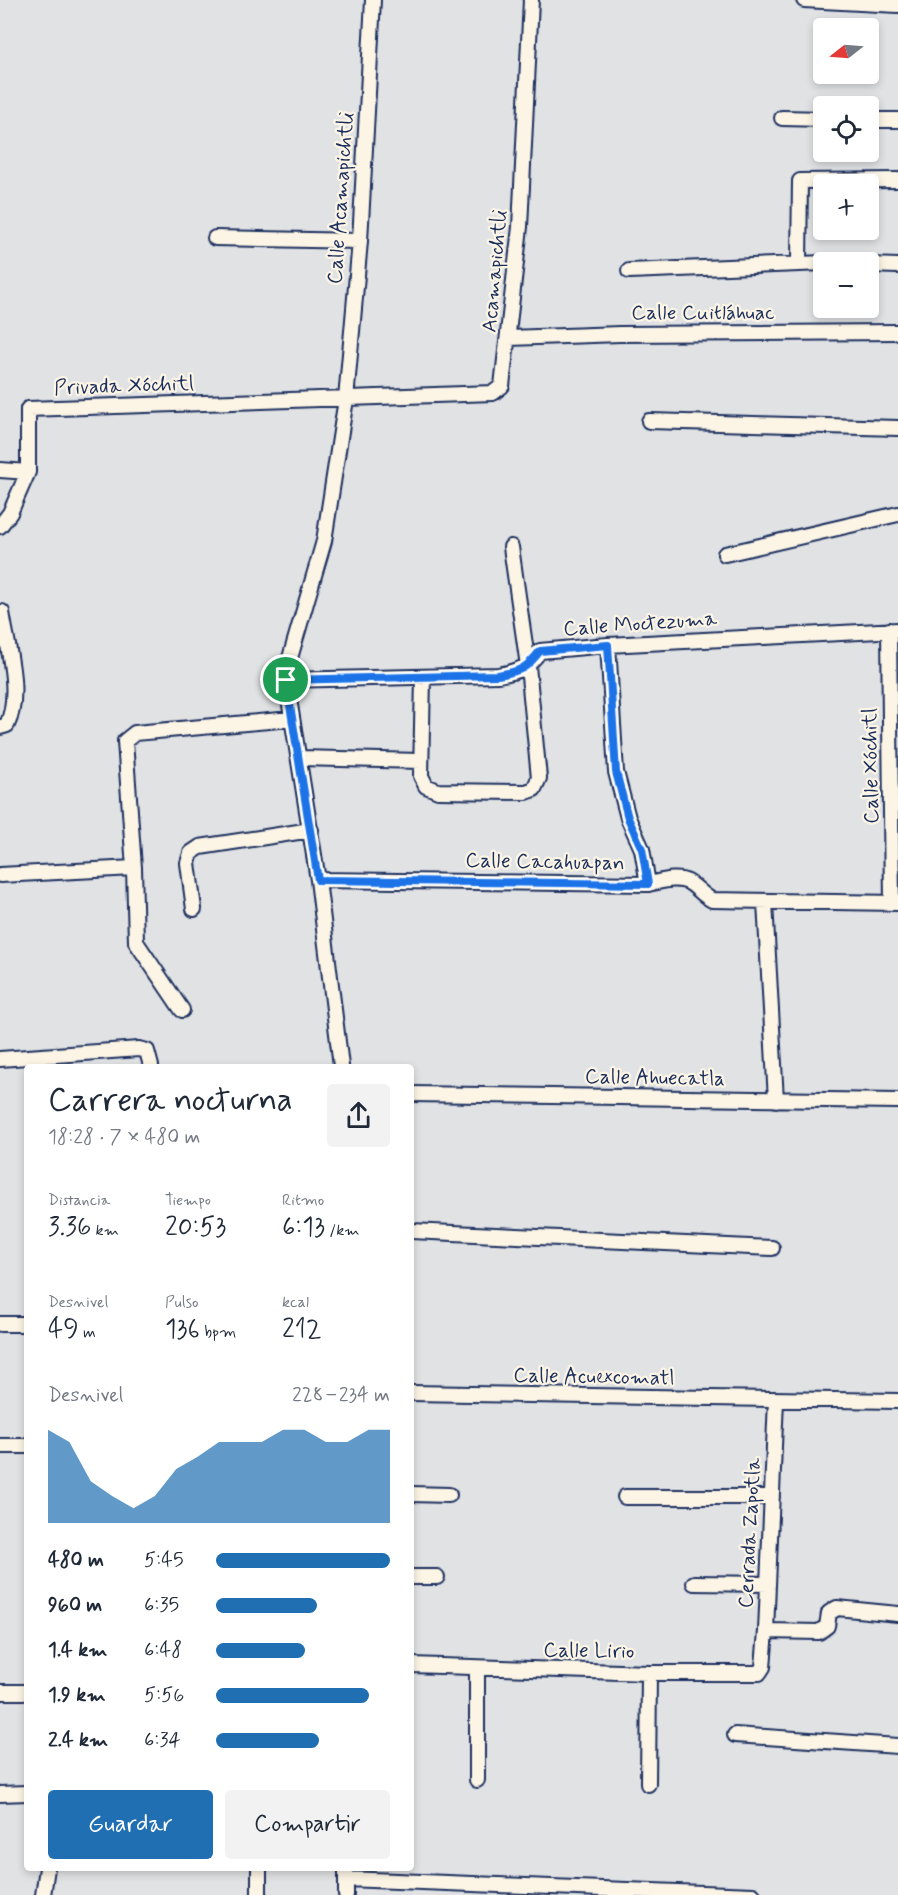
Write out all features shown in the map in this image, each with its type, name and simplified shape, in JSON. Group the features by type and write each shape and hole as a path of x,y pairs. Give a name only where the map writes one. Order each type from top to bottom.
{"street":[{"name":"Calle Acamapichtli","path":"341,1064 311,830 286,680 290,658 324,541 346,399 360,242 373,0"},
{"name":"Acamapichtli","path":"346,399 493,393 502,386 509,338 519,227 531,0"},
{"path":"804,0 898,5"},
{"path":"782,118 813,119"},
{"path":"879,120 898,120"},
{"path":"799,262 800,181 898,180"},
{"path":"215,238 360,242"},
{"path":"629,271 813,263"},
{"path":"879,265 898,266"},
{"name":"Calle Cuitláhuac","path":"509,338 620,334 898,332"},
{"name":"Privada Xóchitl","path":"0,526 10,513 28,472 28,409 346,399"},
{"path":"649,422 898,428"},
{"path":"0,470 28,472"},
{"path":"724,554 898,514"},
{"path":"423,677 421,776 426,786 438,791 526,792 534,789 538,778 528,666 511,548"},
{"path":"0,727 7,725 13,713 15,697 2,612"},
{"name":"Calle Moctezuma","path":"286,680 498,675 518,672 528,666 540,651 608,645 894,630"},
{"name":"Calle Xóchitl","path":"894,630 895,903"},
{"path":"608,645 616,772 628,818 642,849 648,884"},
{"path":"182,1010 136,942 134,868 125,741 135,733 291,719"},
{"path":"300,758 422,761"},
{"path":"194,909 188,863 191,853 200,847 311,830"},
{"path":"0,875 134,868"},
{"name":"Calle Cacahuapan","path":"318,880 648,884 679,879 712,900 765,902"},
{"path":"776,1100 765,902 895,903"},
{"path":"0,1059 139,1049 147,1051 152,1064"},
{"name":"Calle Ahuecatla","path":"414,1094 898,1101"},
{"path":"414,1231 772,1248"},
{"path":"0,1324 24,1324"},
{"name":"Calle Acuexcomatl","path":"414,1393 898,1401"},
{"name":"Cerrada Zapotla","path":"762,1667 766,1631 776,1400"},
{"path":"0,1446 24,1446"},
{"path":"414,1494 449,1495"},
{"path":"625,1497 772,1497"},
{"path":"414,1577 437,1577"},
{"path":"694,1582 768,1584"},
{"path":"766,1631 819,1632 827,1626 828,1613 837,1608 898,1614"},
{"name":"Calle Lirio","path":"414,1665 753,1674 759,1673 762,1667"},
{"path":"477,1668 477,1780"},
{"path":"648,1784 649,1673"},
{"path":"0,1692 24,1692"},
{"path":"735,1735 898,1746"},
{"path":"0,1794 24,1793"},
{"path":"43,1895 47,1871"},
{"path":"259,1871 259,1895"},
{"path":"346,1895 346,1873 753,1895"}],"route":[{"path":"608,645 616,772 628,818 642,849 648,884 513,880 318,880 286,680 498,675 518,672 528,666 540,651 608,645"}]}
